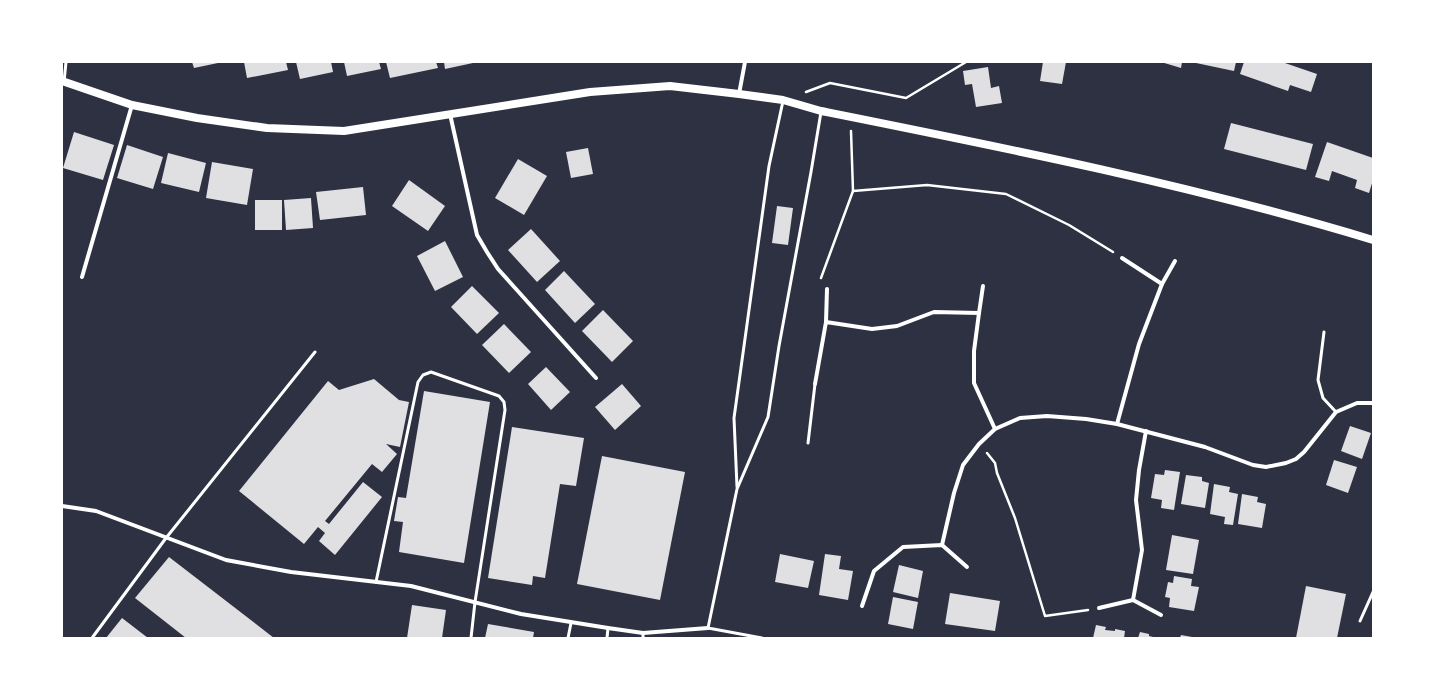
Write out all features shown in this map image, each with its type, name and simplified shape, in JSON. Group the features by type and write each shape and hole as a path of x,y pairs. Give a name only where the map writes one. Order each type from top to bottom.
{"main road":[{"path":"63,81 132,105 197,118 267,128 344,131 590,92 670,86 740,94 783,100 821,111 1109,170 1235,200 1373,240"}],"street":[{"path":"740,94 745,62"},
{"path":"82,277 132,105"},
{"path":"450,114 477,235 486,252 498,269 596,378"},
{"path":"1122,258 1162,284"},
{"path":"1117,424 1139,344 1162,284 1175,262"},
{"path":"982,286 974,351 974,383 995,429"},
{"path":"815,384 826,322 827,288"},
{"path":"826,322 872,329 897,326 934,312 979,313"},
{"path":"942,545 954,494 963,465 979,444 995,429 1020,418 1040,416 1086,419 1117,424 1205,447 1253,466 1266,468 1296,459 1304,452 1336,412 1357,403 1373,403"},
{"path":"1133,600 1142,550 1136,500 1139,470 1146,431"},
{"path":"62,506 96,511 226,560 291,572 411,586 521,614 608,628 643,636 708,628"},
{"path":"862,606 874,571 903,547 942,545 967,567"},
{"path":"1098,608 1133,600 1161,615"}],"lane":[{"path":"63,81 66,62"},
{"path":"737,489 734,418 769,166 783,100"},
{"path":"762,638 708,628 737,489 768,417 779,346 821,111"},
{"path":"1324,332 1318,380 1323,398 1336,412"},
{"path":"92,638 166,538 315,352"},
{"path":"376,582 418,382 423,375 431,372 499,396 504,402 505,410 475,602 471,638"},
{"path":"808,443 815,384"},
{"path":"1360,621 1373,592"},
{"path":"568,638 571,623"},
{"path":"607,638 608,628"}],"path":[{"path":"783,100 830,83 906,98 966,62"},
{"path":"827,288 821,280 853,191 850,116"},
{"path":"853,191 927,185 1006,194 1069,225 1122,258"},
{"path":"979,444 995,463 997,473 1015,518 1045,616 1098,608"}],"building":[{"path":"192,62 218,62 218,63 194,68"},
{"path":"244,62 286,62 288,70 247,78"},
{"path":"296,62 331,62 333,72 300,79"},
{"path":"344,62 379,62 381,69 347,76"},
{"path":"386,62 436,62 438,68 390,78"},
{"path":"444,62 473,62 473,63 445,69"},
{"path":"1043,62 1066,62 1062,84 1040,81"},
{"path":"1161,62 1182,62 1181,68"},
{"path":"1196,62 1236,62 1234,71"},
{"path":"1244,62 1282,62 1317,74 1311,92 1290,85 1288,91 1240,74"},
{"path":"988,67 991,88 999,86 1002,103 976,107 972,84 965,85 963,71"},
{"path":"1231,123 1313,144 1306,170 1224,149"},
{"path":"74,132 114,145 103,180 63,168"},
{"path":"1327,142 1373,158 1373,180 1369,193 1355,188 1357,180 1332,171 1329,181 1315,177"},
{"path":"127,145 163,157 153,189 117,178"},
{"path":"588,148 593,174 571,178 566,152"},
{"path":"168,153 206,163 199,192 161,183"},
{"path":"518,159 547,176 524,215 495,198"},
{"path":"212,162 253,169 247,205 206,198"},
{"path":"409,180 445,206 428,231 392,206"},
{"path":"363,187 366,215 320,220 316,192"},
{"path":"311,198 313,228 286,230 284,200"},
{"path":"255,200 282,200 282,230 255,230"},
{"path":"777,206 793,208 788,245 772,243"},
{"path":"531,229 560,261 537,282 508,250"},
{"path":"445,241 463,277 435,291 417,256"},
{"path":"564,271 595,304 575,323 545,290"},
{"path":"472,286 499,313 477,334 451,307"},
{"path":"603,310 633,341 612,362 582,331"},
{"path":"504,324 531,352 509,373 482,345"},
{"path":"546,367 570,392 551,410 528,384"},
{"path":"374,379 399,400 409,402 400,447 386,444 397,454 382,472 372,464 325,521 329,524 363,482 382,497 335,555 319,541 325,533 318,527 304,544 239,491 328,381 339,390"},
{"path":"622,384 641,406 615,430 595,407"},
{"path":"424,391 490,402 464,563 399,552 403,522 394,521 398,497 406,498"},
{"path":"1350,426 1371,433 1362,459 1341,451"},
{"path":"512,427 584,438 576,486 560,484 545,578 533,576 532,585 488,578"},
{"path":"602,456 685,472 660,600 577,584"},
{"path":"1334,460 1357,467 1348,493 1326,485"},
{"path":"1165,470 1180,472 1174,510 1161,508 1162,500 1151,498 1155,474 1164,475"},
{"path":"1186,475 1202,477 1202,481 1209,483 1205,508 1181,504"},
{"path":"1214,484 1230,487 1229,492 1238,494 1233,525 1224,524 1225,517 1210,514"},
{"path":"1242,494 1258,497 1257,502 1266,504 1262,528 1238,524"},
{"path":"1172,535 1199,540 1193,574 1166,570"},
{"path":"780,554 814,561 808,588 775,582"},
{"path":"825,554 841,556 839,569 853,571 848,600 819,595"},
{"path":"169,557 274,638 186,638 135,598"},
{"path":"899,565 923,571 918,598 893,592"},
{"path":"1174,576 1192,579 1191,586 1199,587 1194,611 1169,607 1170,598 1165,597 1168,582 1173,583"},
{"path":"1306,586 1346,594 1337,638 1296,638"},
{"path":"950,593 1000,601 995,631 945,624"},
{"path":"893,597 918,602 913,629 888,624"},
{"path":"412,605 446,610 442,638 407,638"},
{"path":"122,618 148,638 106,638"},
{"path":"488,624 534,632 533,638 485,638"},
{"path":"1096,625 1106,627 1105,630 1115,631 1115,629 1125,631 1124,638 1093,638"},
{"path":"1140,632 1149,634 1149,636 1157,638 1138,638"},
{"path":"1181,635 1192,637 1192,638 1180,638"}]}
